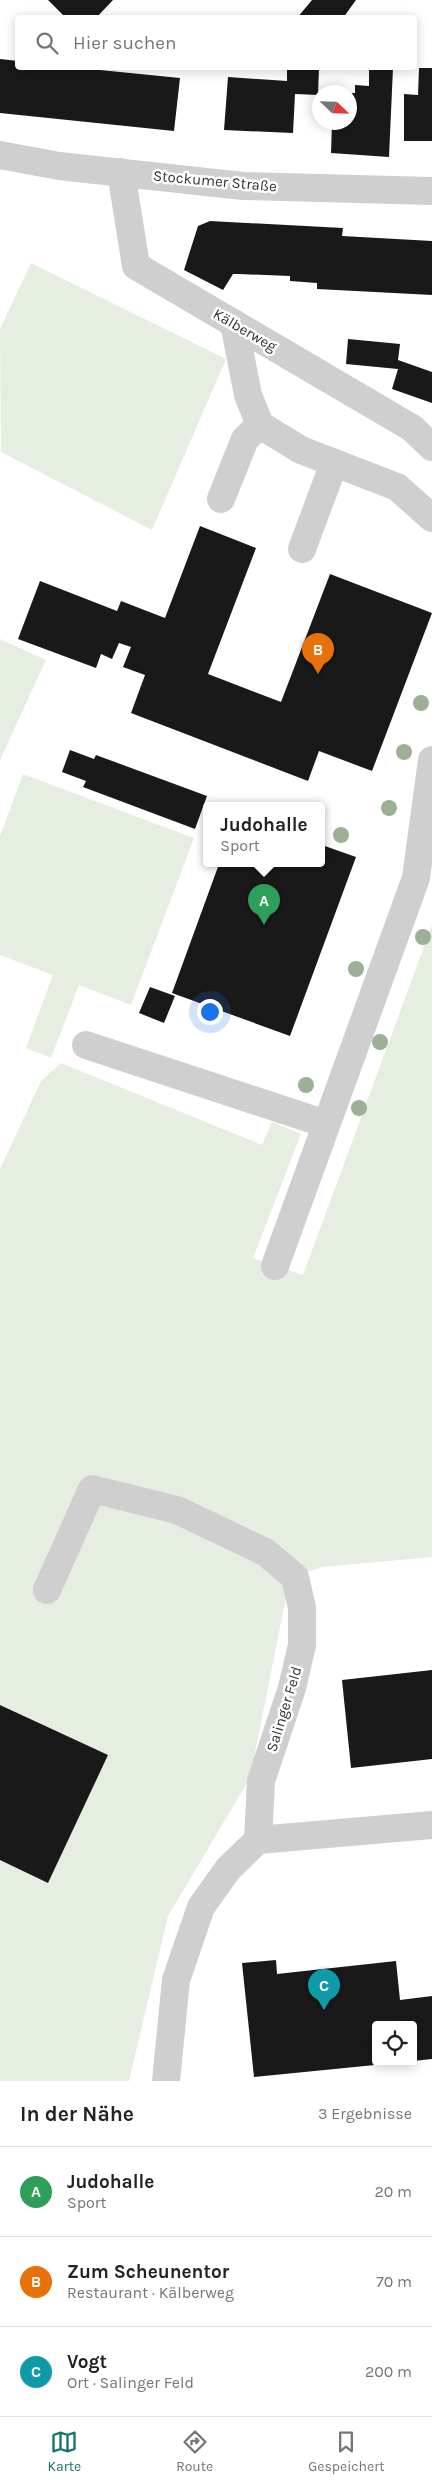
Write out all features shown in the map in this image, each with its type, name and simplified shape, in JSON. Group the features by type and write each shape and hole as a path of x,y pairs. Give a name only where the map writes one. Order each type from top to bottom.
{"street":[{"name":"Stockumer Straße","path":"0,155 60,166 243,186 432,191"},
{"name":"Kälberweg","path":"121,172 136,266 412,428 432,447"},
{"path":"234,323 248,395 260,425 301,450 397,487 432,518"},
{"path":"221,499 245,439 260,425"},
{"path":"302,549 334,463"},
{"path":"275,1266 416,878 432,760"},
{"path":"86,1045 326,1124"},
{"name":"Salinger Feld","path":"47,1590 92,1489 177,1510 265,1552 294,1577 302,1608 302,1645 292,1688 261,1781 258,1840"},
{"path":"166,2081 176,1980 201,1907 228,1869 258,1840 432,1825"}],"shaded area":[{"path":"31,263 226,359 152,530 1,452 0,329"},
{"path":"0,639 46,660 0,760"},
{"path":"23,774 194,838 131,1005 79,985 51,1058 26,1048 53,975 0,955 0,836"},
{"path":"432,925 432,1557 322,1567 290,1577 250,1778 168,1916 129,2081 0,2081 0,1169 41,1081 61,1063 262,1145 272,1122 301,1134 253,1258 303,1275"}],"building":[{"path":"48,0 113,0 99,15 63,15"},
{"path":"312,0 356,0 345,15 300,15"},
{"path":"0,59 15,61 15,70 100,70 180,78 174,131 0,113"},
{"path":"419,68 432,68 432,141 404,141 404,94 418,95"},
{"path":"287,70 319,70 318,85 312,85 312,95 295,94 293,133 224,130 228,77 287,81"},
{"path":"369,70 393,70 389,157 331,153 332,130 357,130 357,85 369,86"},
{"path":"210,221 343,228 342,236 432,241 432,295 317,289 317,283 290,281 290,276 239,274 233,274 223,290 184,270 198,226"},
{"path":"348,339 400,344 398,360 432,372 432,403 392,389 398,369 346,364"},
{"path":"200,526 256,548 208,674 281,702 330,574 432,613 372,771 319,751 308,781 131,713 145,675 123,667 131,647 119,643 112,659 101,654 96,668 18,639 40,581 117,611 121,601 165,618"},
{"path":"70,750 94,759 96,755 207,796 205,802 203,802 195,829 83,787 86,781 62,772"},
{"path":"325,846 356,857 290,1036 172,993 218,867 325,867"},
{"path":"150,987 175,996 164,1023 139,1013"},
{"path":"432,1670 432,1759 351,1768 342,1680"},
{"path":"0,1705 108,1755 48,1883 0,1860"},
{"path":"276,1960 277,1974 396,1961 400,2000 432,1996 432,2059 417,2061 417,2021 372,2021 372,2065 254,2077 242,1963"}],"place":[{"name":"Zum Scheunentor","path":"318,674"},
{"name":"Judohalle","path":"264,925"},
{"name":"Vogt","path":"324,2010"}]}
